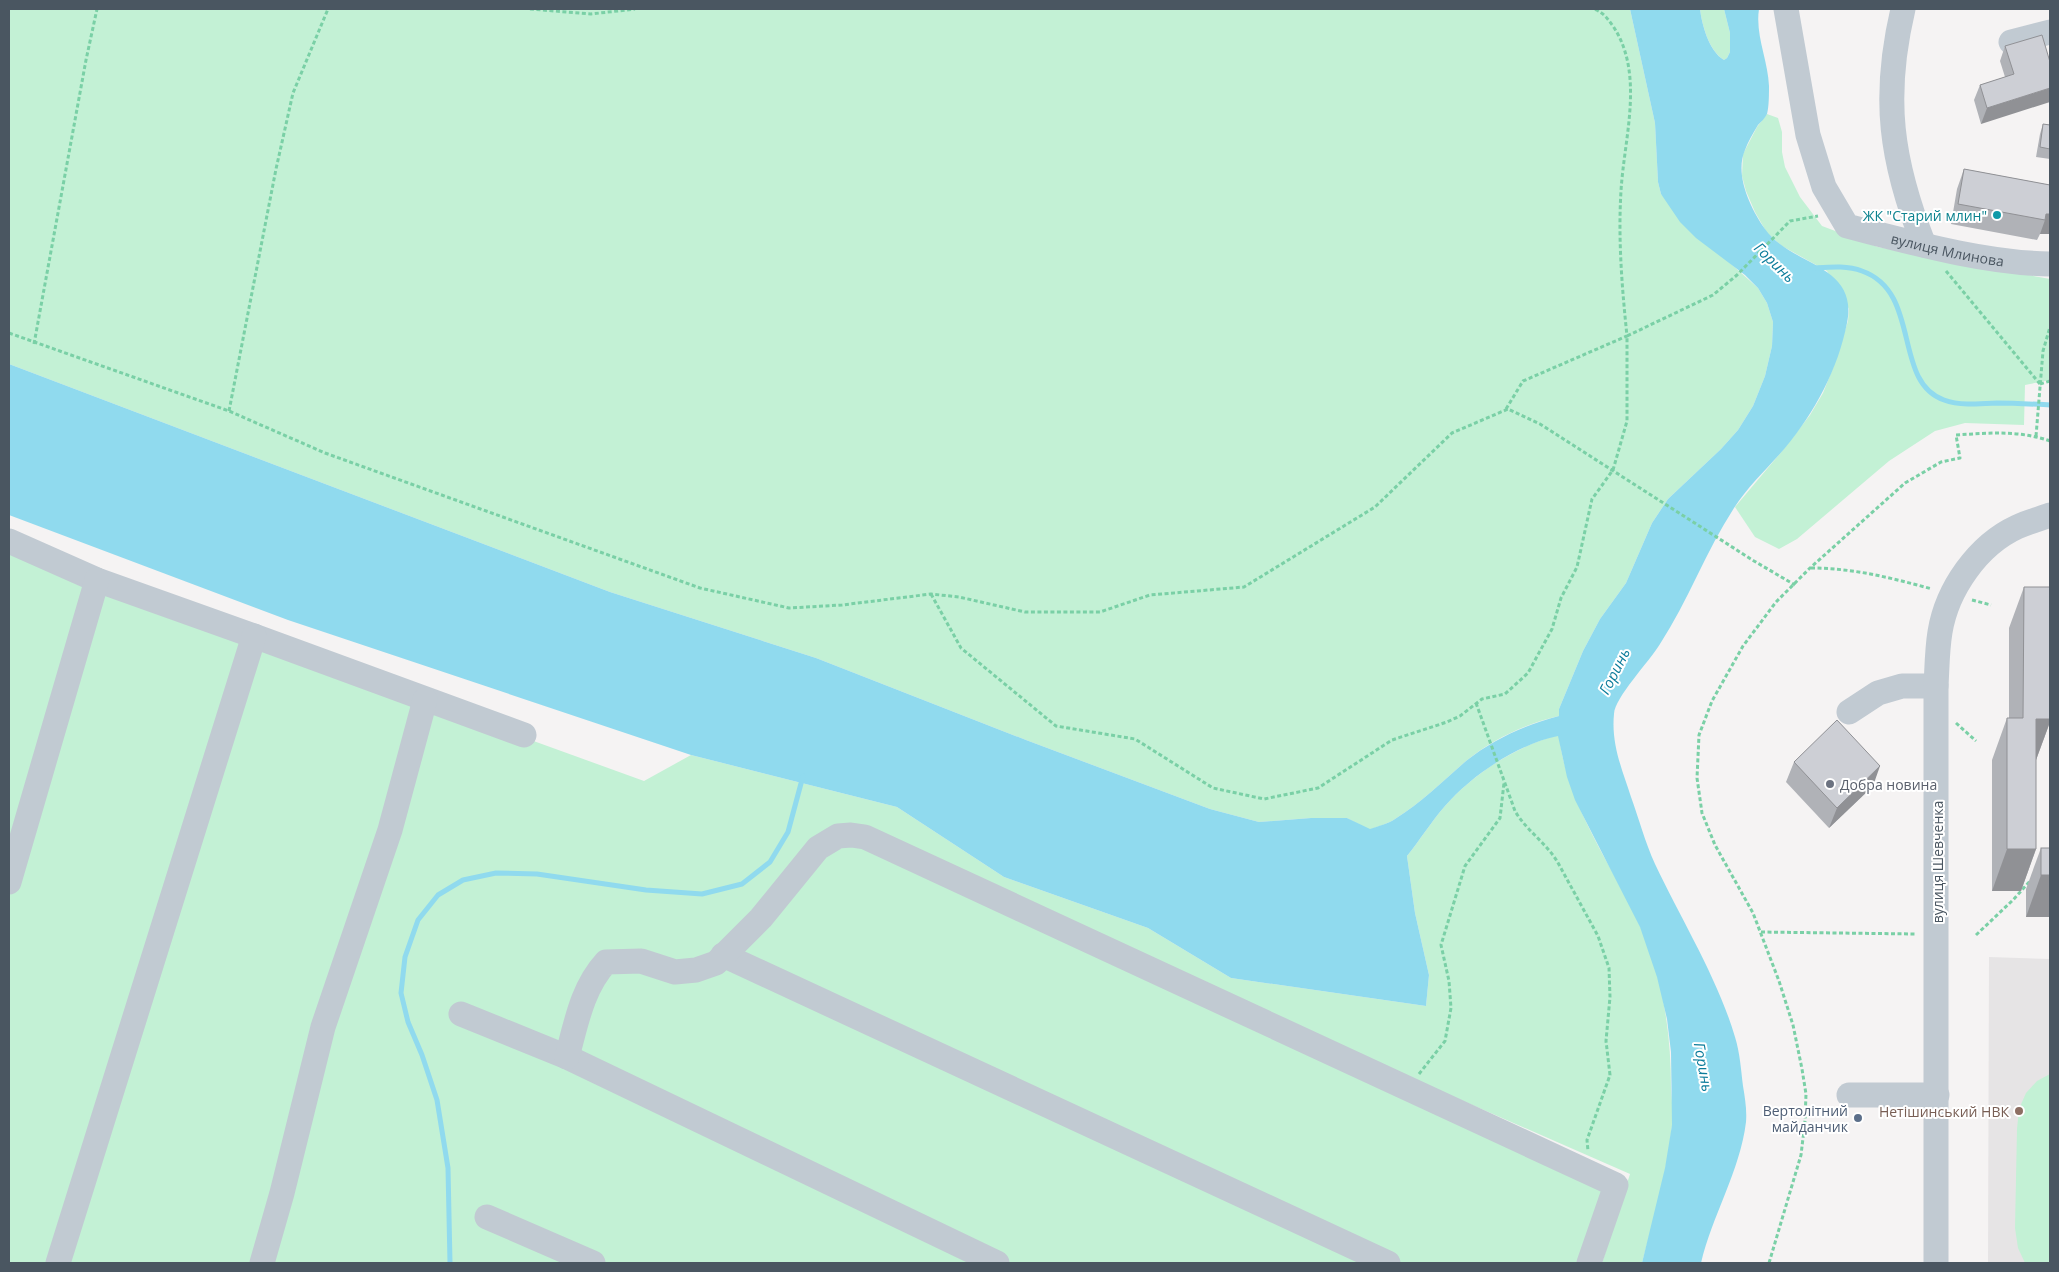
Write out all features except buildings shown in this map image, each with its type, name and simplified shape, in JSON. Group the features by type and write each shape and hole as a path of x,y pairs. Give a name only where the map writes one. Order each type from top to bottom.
{"street":[{"name":"вулиця Млинова","path":"1786,9 1808,135 1824,187 1847,226 1924,246 2026,264 2050,264"},
{"path":"1903,9 1894,51 1891,78 1893,139 1900,174 1911,212 1924,246"},
{"path":"2012,42 2050,32"},
{"name":"вулиця Шевченка","path":"1936,1263 1936,686 1940,633 1945,610 1952,595 1967,570 1982,553 2000,537 2017,527 2050,515"},
{"path":"9,541 97,580 524,736"},
{"path":"9,882 97,580"},
{"path":"58,1263 254,636"},
{"path":"1849,712 1878,693 1902,686 1936,686"},
{"path":"262,1263 282,1193 323,1027 390,830 425,700"},
{"path":"567,1057 584,998 595,974 606,962 641,961 675,972 696,970 716,964 761,918 818,848 838,836 858,836 874,841 1616,1185 1589,1263"},
{"path":"723,955 1388,1263"},
{"path":"461,1014 567,1057 997,1263"},
{"path":"1849,1095 1936,1095"},
{"path":"487,1217 593,1263"}],"path":[{"path":"34,344 97,9"},
{"path":"229,411 276,169 293,93 328,9"},
{"path":"530,9 591,14 635,9"},
{"path":"930,594 961,648 1056,726 1135,739 1214,788 1264,799 1318,788 1392,740 1447,722 1460,716 1482,699 1505,694 1528,673 1552,629 1561,598 1578,567 1592,499 1613,470 1627,420 1627,336 1621,281 1621,191 1629,114 1630,77 1622,40 1602,11 1594,9"},
{"path":"1506,410 1523,381 1627,336 1713,295 1737,275 1790,221"},
{"path":"1924,246 2040,384"},
{"path":"2036,436 2043,351 2050,327"},
{"path":"9,333 34,344 229,411 325,453 700,588 789,608 842,605 930,594 960,597 1025,612 1100,612 1150,595 1244,588 1375,507 1452,433 1508,409 1540,424 1754,561 1795,585"},
{"path":"2040,384 2050,381"},
{"path":"1769,1263 1801,1155 1806,1094 1792,1026 1779,981 1761,932 1746,898 1715,845 1702,813 1697,778 1700,735 1712,701 1743,646 1776,602 1810,568 1905,483 1942,462 1960,458 1956,435 2003,432 2036,436 2050,441"},
{"path":"1810,568 1839,568 1888,577 1991,605"},
{"path":"1476,703 1515,811 1520,820 1550,849 1598,936 1608,968 1610,997 1606,1041 1610,1075 1587,1140 1589,1154"},
{"path":"1396,1083 1405,1082 1420,1073 1445,1041 1451,1008 1449,981 1441,945 1465,866 1500,818 1504,782"},
{"path":"1976,935 2032,879"},
{"path":"1761,932 1916,934"}],"shaded area":[{"name":"Нетішинський НВК","path":"1989,957 2050,959 2050,1263 1988,1263"}],"green space":[{"path":"9,9 1630,9 1655,123 1658,182 1661,194 1730,263 1758,288 1767,303 1773,322 1772,346 1765,376 1753,406 1738,430 1721,449 1668,499 1652,523 1626,583 1600,619 1583,651 1559,709 1559,716 1534,723 1498,739 1476,753 1405,813 1370,830 1347,818 1311,818 1259,822 1210,809 816,658 610,592 9,364"},
{"path":"1700,9 1724,9 1730,33 1730,52 1724,60 1710,44 1702,22"},
{"path":"1767,114 1778,118 1782,132 1782,152 1785,167 1800,197 1822,226 1878,247 2050,279 2050,380 2025,385 2024,425 1965,423 1935,431 1889,461 1797,539 1779,549 1755,537 1735,507 1783,450 1810,415 1823,393 1848,321 1849,309 1827,271 1782,246 1767,233 1746,191 1742,176 1743,154 1757,127"},
{"path":"9,551 644,781 691,755 897,807 1004,877 1148,928 1231,978 1426,1006 1429,975 1415,913 1407,856 1445,806 1482,772 1512,753 1559,735 1571,786 1580,810 1640,926 1655,965 1664,1006 1669,1047 1672,1126 1663,1178 1642,1263 1602,1263 1630,1174 1388,1068 1610,1188 1584,1263 9,1263"},
{"path":"2050,1074 2050,1263 2025,1263 2018,1248 2015,1228 2019,1109 2026,1093 2037,1081"}],"water":[{"name":"Горинь","path":"1630,9 1700,9 1702,22 1710,44 1724,60 1730,52 1730,33 1724,9 1759,9 1760,38 1768,76 1769,104 1767,114 1752,134 1742,160 1743,181 1746,191 1754,212 1765,229 1776,241 1790,251 1833,277 1843,289 1848,304 1847,323 1838,357 1815,405 1785,448 1745,492 1734,508 1670,628 1620,698 1614,714 1614,736 1618,756 1648,847 1719,993 1728,1015 1739,1055 1746,1113 1743,1140 1701,1263 1642,1263 1665,1168 1672,1125 1671,1052 1667,1019 1657,977 1640,927 1575,800 1567,777 1558,736 1512,753 1468,783 1445,806 1407,856 1415,913 1429,975 1426,1006 1231,978 1148,928 1004,877 897,807 691,755 288,620 9,515 9,364 610,592 816,658 1210,809 1259,822 1311,818 1347,818 1370,829 1389,822 1405,813 1466,761 1499,739 1522,728 1559,716 1559,709 1583,651 1600,619 1626,583 1652,523 1668,499 1721,449 1738,430 1753,406 1765,376 1772,346 1773,322 1767,303 1758,288 1745,275 1696,238 1680,222 1661,194 1658,182 1655,123"}],"waterway":[{"path":"1813,268 1850,268 1862,271 1881,282 1893,297 1901,316 1911,357 1918,375 1928,390 1944,400 1963,404 2050,405"},
{"path":"450,1263 448,1168 437,1100 422,1055 408,1022 401,993 405,957 418,920 438,895 463,880 496,873 537,874 646,890 702,894 742,884 770,862 788,832 803,776"}],"place":[{"name":"ЖК \"Старий млин\"","path":"1997,215"},
{"name":"Добра новина","path":"1830,784"},
{"name":"Нетішинський НВК","path":"2019,1111"},
{"name":"Вертолітний майданчик","path":"1858,1118"}]}
